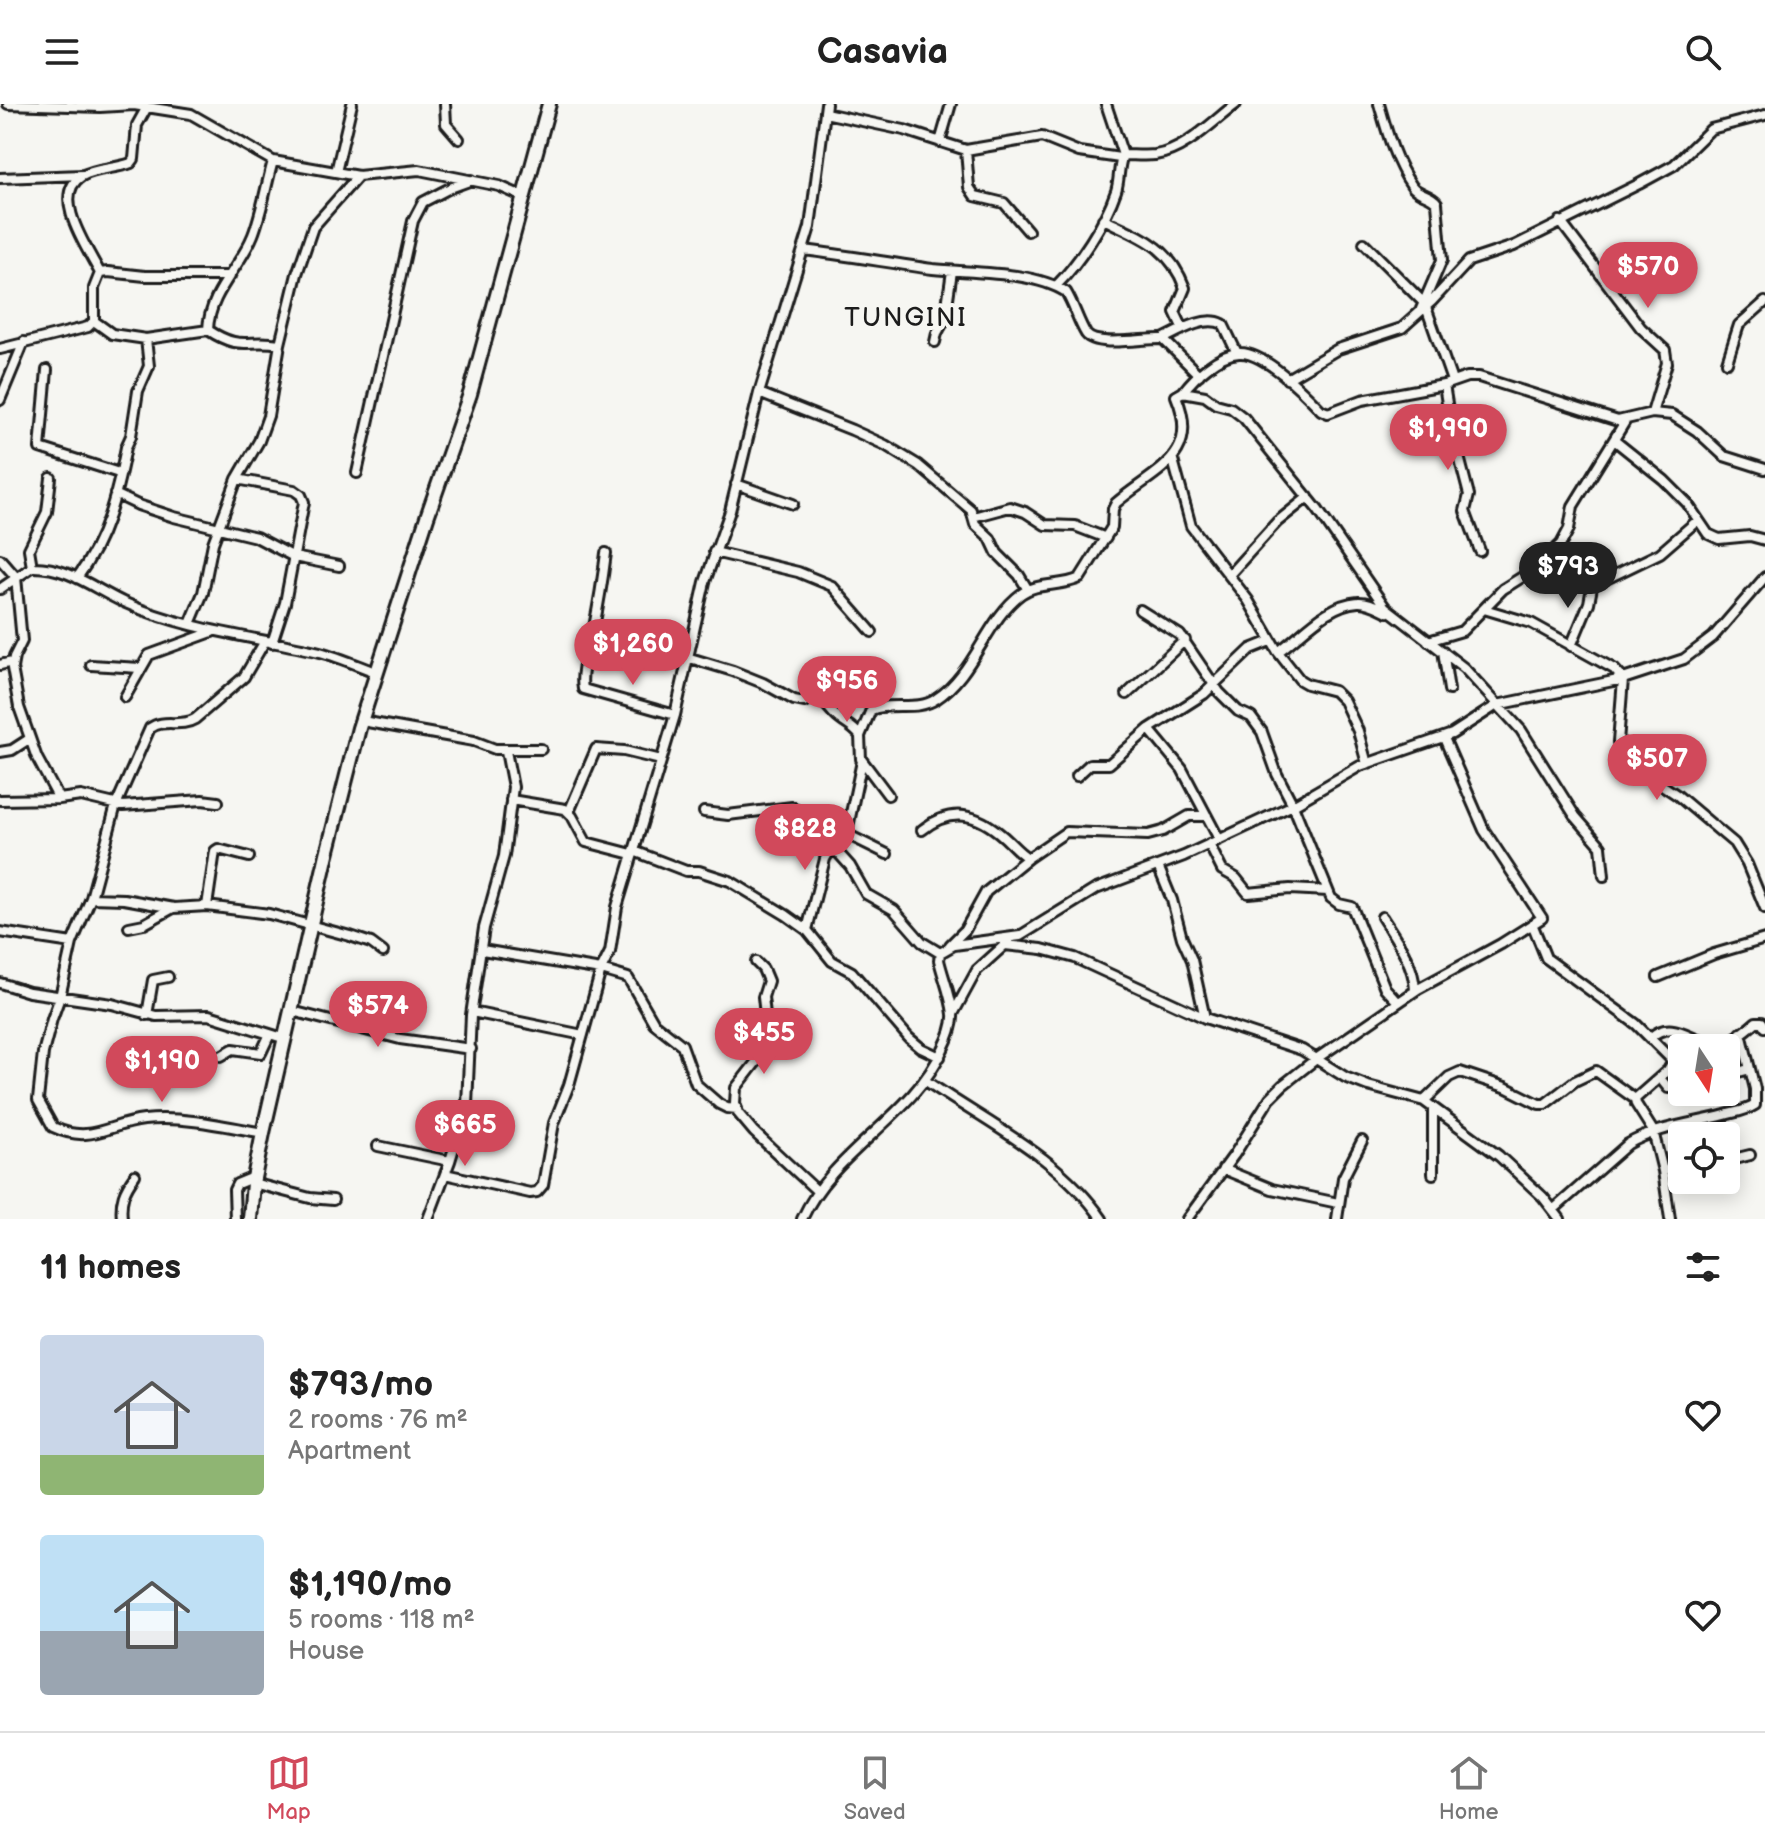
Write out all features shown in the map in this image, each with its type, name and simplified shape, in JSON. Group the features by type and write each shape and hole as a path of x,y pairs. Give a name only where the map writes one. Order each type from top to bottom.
{"main road":[{"path":"250,1219 263,1133 327,854 362,721 470,394 549,104"}],"street":[{"path":"8,104 147,107 191,114 273,161 358,176 419,170 499,186 524,197"},
{"path":"336,172 352,104"},
{"path":"445,104 446,124 459,139"},
{"path":"940,142 951,104"},
{"path":"1056,286 1085,252 1116,192 1122,156 1106,104"},
{"path":"445,1174 530,1193 539,1190 547,1172 554,1123 569,1085 601,970 610,952 617,907 675,715 714,552 730,511 759,393 810,227 825,106 966,150 1042,137 1079,152 1122,156 1166,152 1189,140 1236,104"},
{"path":"1379,104 1394,154 1414,190 1437,203 1442,260 1423,308"},
{"path":"0,178 83,175 131,163 137,125 147,107"},
{"path":"1287,379 1338,349 1396,331 1469,261 1514,246 1632,188 1674,165 1711,129 1765,115"},
{"path":"966,150 969,187 975,196 1004,203 1028,231"},
{"path":"208,330 208,317 218,293 239,264 254,232 273,161"},
{"path":"0,349 74,332 94,321 94,288 100,273 70,212 69,199 83,175"},
{"path":"190,624 203,593 213,543 237,479 259,441 268,416 280,344 297,274 313,227 358,176"},
{"path":"357,473 413,221 423,202 473,180"},
{"path":"1103,219 1145,239 1166,254 1185,288 1175,312 1183,329"},
{"path":"1560,221 1641,328 1665,350 1667,363 1652,413"},
{"path":"1364,243 1423,308 1448,383 1450,422 1469,495 1465,511 1480,551"},
{"path":"803,250 894,264 1029,278 1056,286 1068,295 1091,339 1163,339 1183,329 1207,322 1221,322 1237,353"},
{"path":"935,342 945,319 952,271"},
{"path":"100,273 230,276"},
{"path":"1727,362 1739,325 1765,302"},
{"path":"94,321 112,334 146,339 208,330 227,342 280,344"},
{"path":"77,578 96,551 108,521 131,436 138,391 149,366 146,339"},
{"path":"1163,339 1199,375"},
{"path":"0,400 24,342"},
{"path":"807,930 825,859 844,831 862,761 860,736 872,708 925,704 939,697 976,656 1010,605 1028,590 1077,580 1112,527 1116,503 1173,460 1180,448 1188,393 1199,375 1229,355 1237,353 1261,358 1328,413 1362,400 1479,377 1618,421 1652,413 1667,413 1683,421 1724,456 1765,469"},
{"path":"47,370 40,448 119,473"},
{"path":"759,393 812,412 900,453 970,508 975,524 987,535 997,553 1019,575 1028,590"},
{"path":"1184,416 1176,396 1188,393 1205,396 1244,418 1308,497 1392,613 1464,668 1532,744 1575,816 1601,846 1604,876"},
{"path":"1428,641 1457,634 1503,589 1535,569 1565,538 1573,506 1626,420"},
{"path":"1614,440 1687,503 1705,532 1719,539 1750,536 1765,540"},
{"path":"1173,460 1190,523 1248,600 1278,652 1303,683 1340,695 1358,731 1367,764"},
{"path":"32,567 29,549 47,512 51,478"},
{"path":"237,479 294,490 301,495 304,512 282,613 268,642 244,677 204,712 186,725 161,723 150,728 116,805 91,898 72,943 43,1053 38,1100 53,1127 84,1136 139,1121 176,1120 263,1133"},
{"path":"736,484 793,504"},
{"path":"115,494 138,505 256,537 294,557 339,566"},
{"path":"1229,575 1277,522 1308,497"},
{"path":"973,517 1010,507 1025,512 1045,525 1075,526 1106,538"},
{"path":"1535,569 1593,582 1603,581 1660,553 1698,520"},
{"path":"714,552 798,572 832,586 872,632"},
{"path":"606,553 594,629 585,662 583,689 675,715"},
{"path":"0,559 16,577 22,641 12,662 19,707 29,739 59,799"},
{"path":"0,589 32,567 58,570 123,602 190,624 328,654 378,673"},
{"path":"802,1219 817,1191 926,1081 949,1036 953,1014 977,970 1008,942 1034,929 1081,896 1209,844 1293,805 1367,764 1444,738 1497,705 1623,679 1684,659 1697,651 1765,577"},
{"path":"1571,646 1589,603 1593,582"},
{"path":"1278,652 1326,615 1352,603 1365,603 1392,613"},
{"path":"1484,609 1531,623 1609,663 1623,679 1618,742 1624,760 1677,795 1734,843 1747,864 1765,908"},
{"path":"1140,610 1185,640 1213,685 1230,705 1251,717 1262,732 1328,891 1335,903 1352,907 1382,981 1398,1002"},
{"path":"594,629 749,677 794,700 804,702 816,697 860,736"},
{"path":"125,697 149,655 213,631"},
{"path":"1127,694 1185,640"},
{"path":"1077,776 1090,764 1109,764 1149,729 1204,694 1251,649 1271,641"},
{"path":"1443,651 1449,690"},
{"path":"0,665 12,662"},
{"path":"91,665 140,668"},
{"path":"362,721 460,738 506,751 541,749"},
{"path":"1149,729 1182,769 1219,839"},
{"path":"1187,1219 1270,1098 1316,1059 1415,990 1540,921 1542,915 1484,830 1444,738"},
{"path":"0,752 12,750 29,739"},
{"path":"569,812 596,749 603,747 661,760"},
{"path":"428,1219 467,1105 472,1012 484,928 504,856 511,800 513,777 506,751"},
{"path":"862,761 888,795"},
{"path":"0,800 84,796 116,805 202,800 218,802"},
{"path":"511,800 558,806 569,812 586,842 633,852 686,871 699,871 730,881 807,930 832,961 852,972 909,1038 940,1057"},
{"path":"704,812 728,815 790,807 887,854"},
{"path":"922,830 947,816 965,814 981,820 1028,858"},
{"path":"953,1014 939,960 940,953 965,930 986,892 1028,858 1066,832 1148,835 1169,828 1189,816 1207,816"},
{"path":"1209,844 1222,870 1236,878 1248,893 1290,889 1328,891"},
{"path":"832,846 852,869 866,894 894,910 922,942 940,953"},
{"path":"207,906 215,851 218,849 249,857"},
{"path":"1158,866 1192,960 1205,1018"},
{"path":"91,898 124,899 174,908 207,906 269,914 371,943 383,952"},
{"path":"129,927 144,924 174,908"},
{"path":"1382,917 1403,951 1415,978 1415,990"},
{"path":"1533,926 1546,958 1651,1037 1672,1063 1635,1099"},
{"path":"0,932 72,943"},
{"path":"1658,977 1714,954 1765,939"},
{"path":"950,946 1008,942 1075,958 1205,1018 1302,1050 1345,1077 1424,1101 1525,1178 1560,1219"},
{"path":"482,950 601,970 629,979 654,1023 682,1045 696,1084 719,1104 737,1109"},
{"path":"756,962 768,981 763,997 768,1042 767,1048 736,1088 737,1109 754,1132 817,1191"},
{"path":"147,1015 153,980 168,977"},
{"path":"1415,978 1429,983"},
{"path":"0,983 29,992 112,1004 147,1015 209,1015 286,1039"},
{"path":"292,1011 400,1039 471,1049"},
{"path":"472,1012 583,1035"},
{"path":"1651,1037 1671,1028 1721,1044 1759,1021 1765,1027"},
{"path":"1553,1210 1628,1144 1653,1131 1755,1105 1741,1033"},
{"path":"221,1056 226,1050 237,1048 261,1053 270,1034"},
{"path":"1740,1072 1750,1069"},
{"path":"1424,1101 1449,1077 1460,1072 1545,1104 1575,1081 1596,1071 1635,1099 1653,1131 1670,1219"},
{"path":"1660,1078 1668,1088"},
{"path":"926,1081 1020,1140 1079,1192 1102,1219"},
{"path":"1433,1109 1433,1174"},
{"path":"1337,1219 1343,1178 1362,1141"},
{"path":"378,1146 450,1161"},
{"path":"1740,1158 1750,1155"},
{"path":"1223,1169 1272,1189 1338,1203"},
{"path":"1663,1171 1668,1170"},
{"path":"122,1219 124,1190 135,1175"},
{"path":"235,1219 234,1190 237,1184 254,1180 310,1198 333,1200"}],"district":[{"name":"TUNGINI","path":"906,318"}]}
